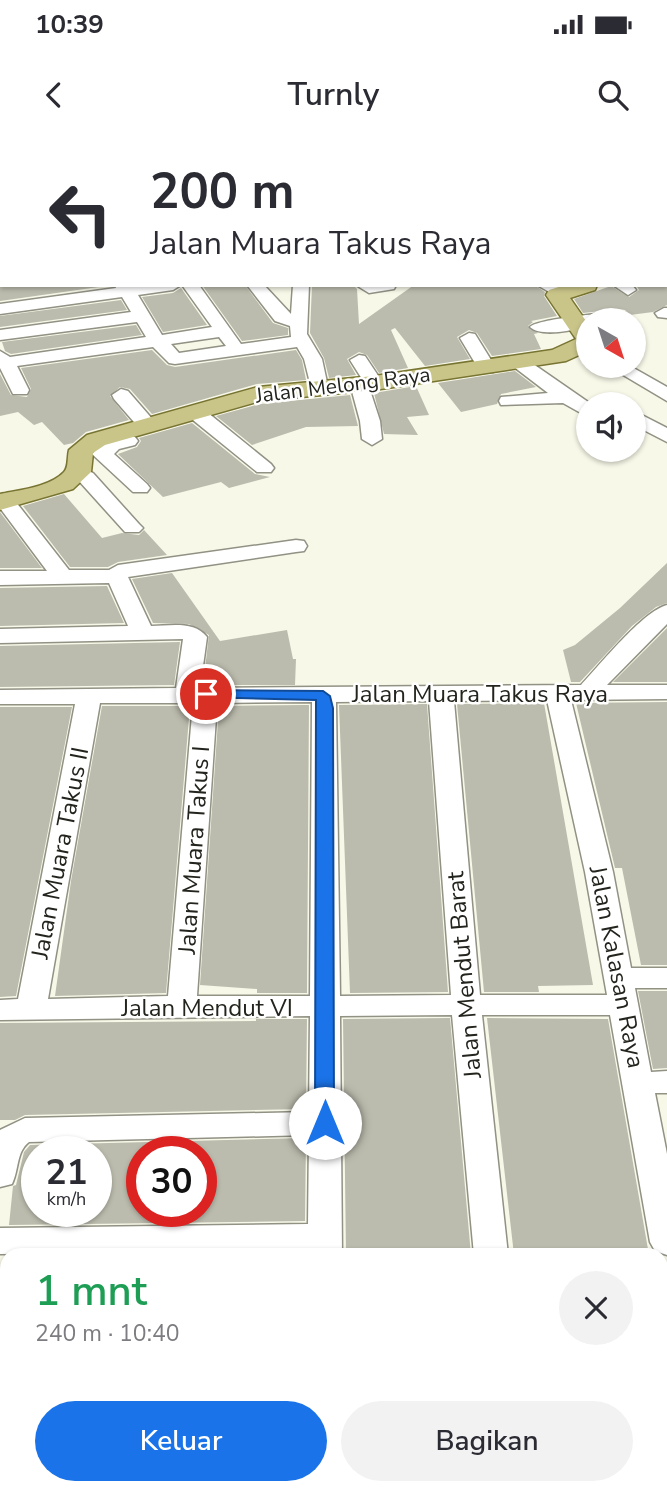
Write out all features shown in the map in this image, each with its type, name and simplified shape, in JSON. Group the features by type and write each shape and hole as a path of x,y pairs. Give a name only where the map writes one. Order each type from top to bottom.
{"main road":[{"path":"552,289 570,287"},
{"path":"552,289 576,323"},
{"name":"Jalan Melong Raya","path":"2,501 54,488 70,480 79,470 79,455 86,445 110,434 258,394 319,387 364,376 487,368 558,356 576,337"}],"street":[{"path":"191,287 238,350"},
{"path":"257,287 281,317 302,332"},
{"path":"301,287 302,332 313,359 319,387"},
{"path":"3,303 62,292 125,288 157,340 178,360 238,350 302,332"},
{"path":"0,335 142,316"},
{"path":"539,327 576,330"},
{"path":"20,390 3,360 224,331"},
{"path":"469,338 487,368"},
{"path":"520,363 564,396 576,401"},
{"path":"364,376 372,439"},
{"path":"637,378 667,396"},
{"path":"121,396 147,425"},
{"path":"508,401 564,396"},
{"path":"195,412 264,468"},
{"path":"646,424 667,436"},
{"path":"128,441 112,445 102,454 140,488"},
{"path":"79,470 114,465"},
{"path":"79,470 132,528"},
{"path":"2,501 63,577"},
{"path":"117,576 118,572 296,546"},
{"path":"0,578 117,576"},
{"path":"0,636 142,632 117,576"},
{"path":"572,694 667,612"},
{"name":"Jalan Muara Takus I","path":"142,632 183,632 195,637 197,694 182,1006"},
{"path":"641,635 667,635"},
{"name":"Jalan Muara Takus Raya","path":"0,697 667,692"},
{"name":"Jalan Kalasan Raya","path":"572,694 596,859 622,992 653,1083 667,1242"},
{"name":"Jalan Mendut Barat","path":"441,695 466,1005 490,1248"},
{"name":"Jalan Muara Takus II","path":"31,1010 89,696"},
{"path":"0,1241 325,1246 326,708 323,696"},
{"path":"622,992 667,978"},
{"name":"Jalan Mendut VI","path":"0,1010 466,1005 622,992"},
{"path":"0,1175 6,1142 25,1130 325,1123"}],"building":[{"path":"0,287 99,287 0,301"},
{"path":"203,287 246,287 273,323 288,328 288,335 242,341"},
{"path":"312,287 355,287 359,324 411,287 537,287 545,292 544,296 557,316 531,321 533,322 528,326 538,333 534,334 541,349 492,356 477,333 469,330 457,337 470,359 425,366 395,328 391,330 408,368 379,373 367,355 359,352 347,359 356,375 329,378 324,358 310,333"},
{"path":"608,287 629,297 639,290 637,287 667,287 667,305 646,313 646,308 580,308 574,299"},
{"path":"181,288 207,325 163,332 142,297 173,293"},
{"path":"121,300 127,310 0,327 0,316"},
{"path":"136,325 142,335 11,354 5,351 2,342"},
{"path":"152,350 167,365 175,367 296,350 302,360 306,380 257,384 152,414 130,389 120,387 110,396 129,420 86,432 73,443 64,445 42,422 34,425 18,412 0,416 0,374 11,395 27,397 31,389 21,368"},
{"path":"515,371 536,387 501,394 497,404 461,412 438,383"},
{"path":"416,386 429,415 407,417 418,435 384,434 374,393"},
{"path":"350,395 358,426 306,427 252,445 216,416 260,404"},
{"path":"192,423 255,474 270,477 229,488 221,482 163,497 118,454 137,447 141,441 139,438"},
{"path":"64,494 102,538 122,533 139,535 144,530 167,555 118,562 108,567 70,567 23,506"},
{"path":"0,512 42,568 0,568"},
{"path":"667,563 667,603 656,607 632,626 580,682 571,682 563,650 575,645 620,608"},
{"path":"172,573 220,641 287,630 293,659 296,659 295,685 203,685 209,635 189,624 153,623 132,579"},
{"path":"107,586 124,623 0,626 0,588"},
{"path":"667,628 667,682 613,682"},
{"path":"180,642 174,685 0,687 0,646"},
{"path":"667,702 667,965 641,965 622,868 615,868 576,703"},
{"path":"544,703 593,985 538,986 539,992 484,992 457,704"},
{"path":"427,704 448,992 350,993 339,705"},
{"path":"309,705 307,993 257,993 257,989 200,985 219,706"},
{"path":"102,706 190,706 166,993 55,996 71,881"},
{"path":"0,707 72,707 16,996 0,997"},
{"path":"638,991 667,991 667,1068 653,1069"},
{"path":"450,1018 470,1248 346,1248 343,1019"},
{"path":"487,1018 608,1019 648,1248 513,1248"},
{"path":"307,1019 306,1109 25,1115 15,1120 0,1120 0,1023"},
{"path":"306,1138 305,1221 217,1222 217,1140"},
{"path":"112,1143 126,1143 126,1223 112,1224"},
{"path":"21,1164 21,1225 9,1225 13,1186 16,1185"}],"route":[{"path":"206,694 323,696 326,708 325,1123"}]}
